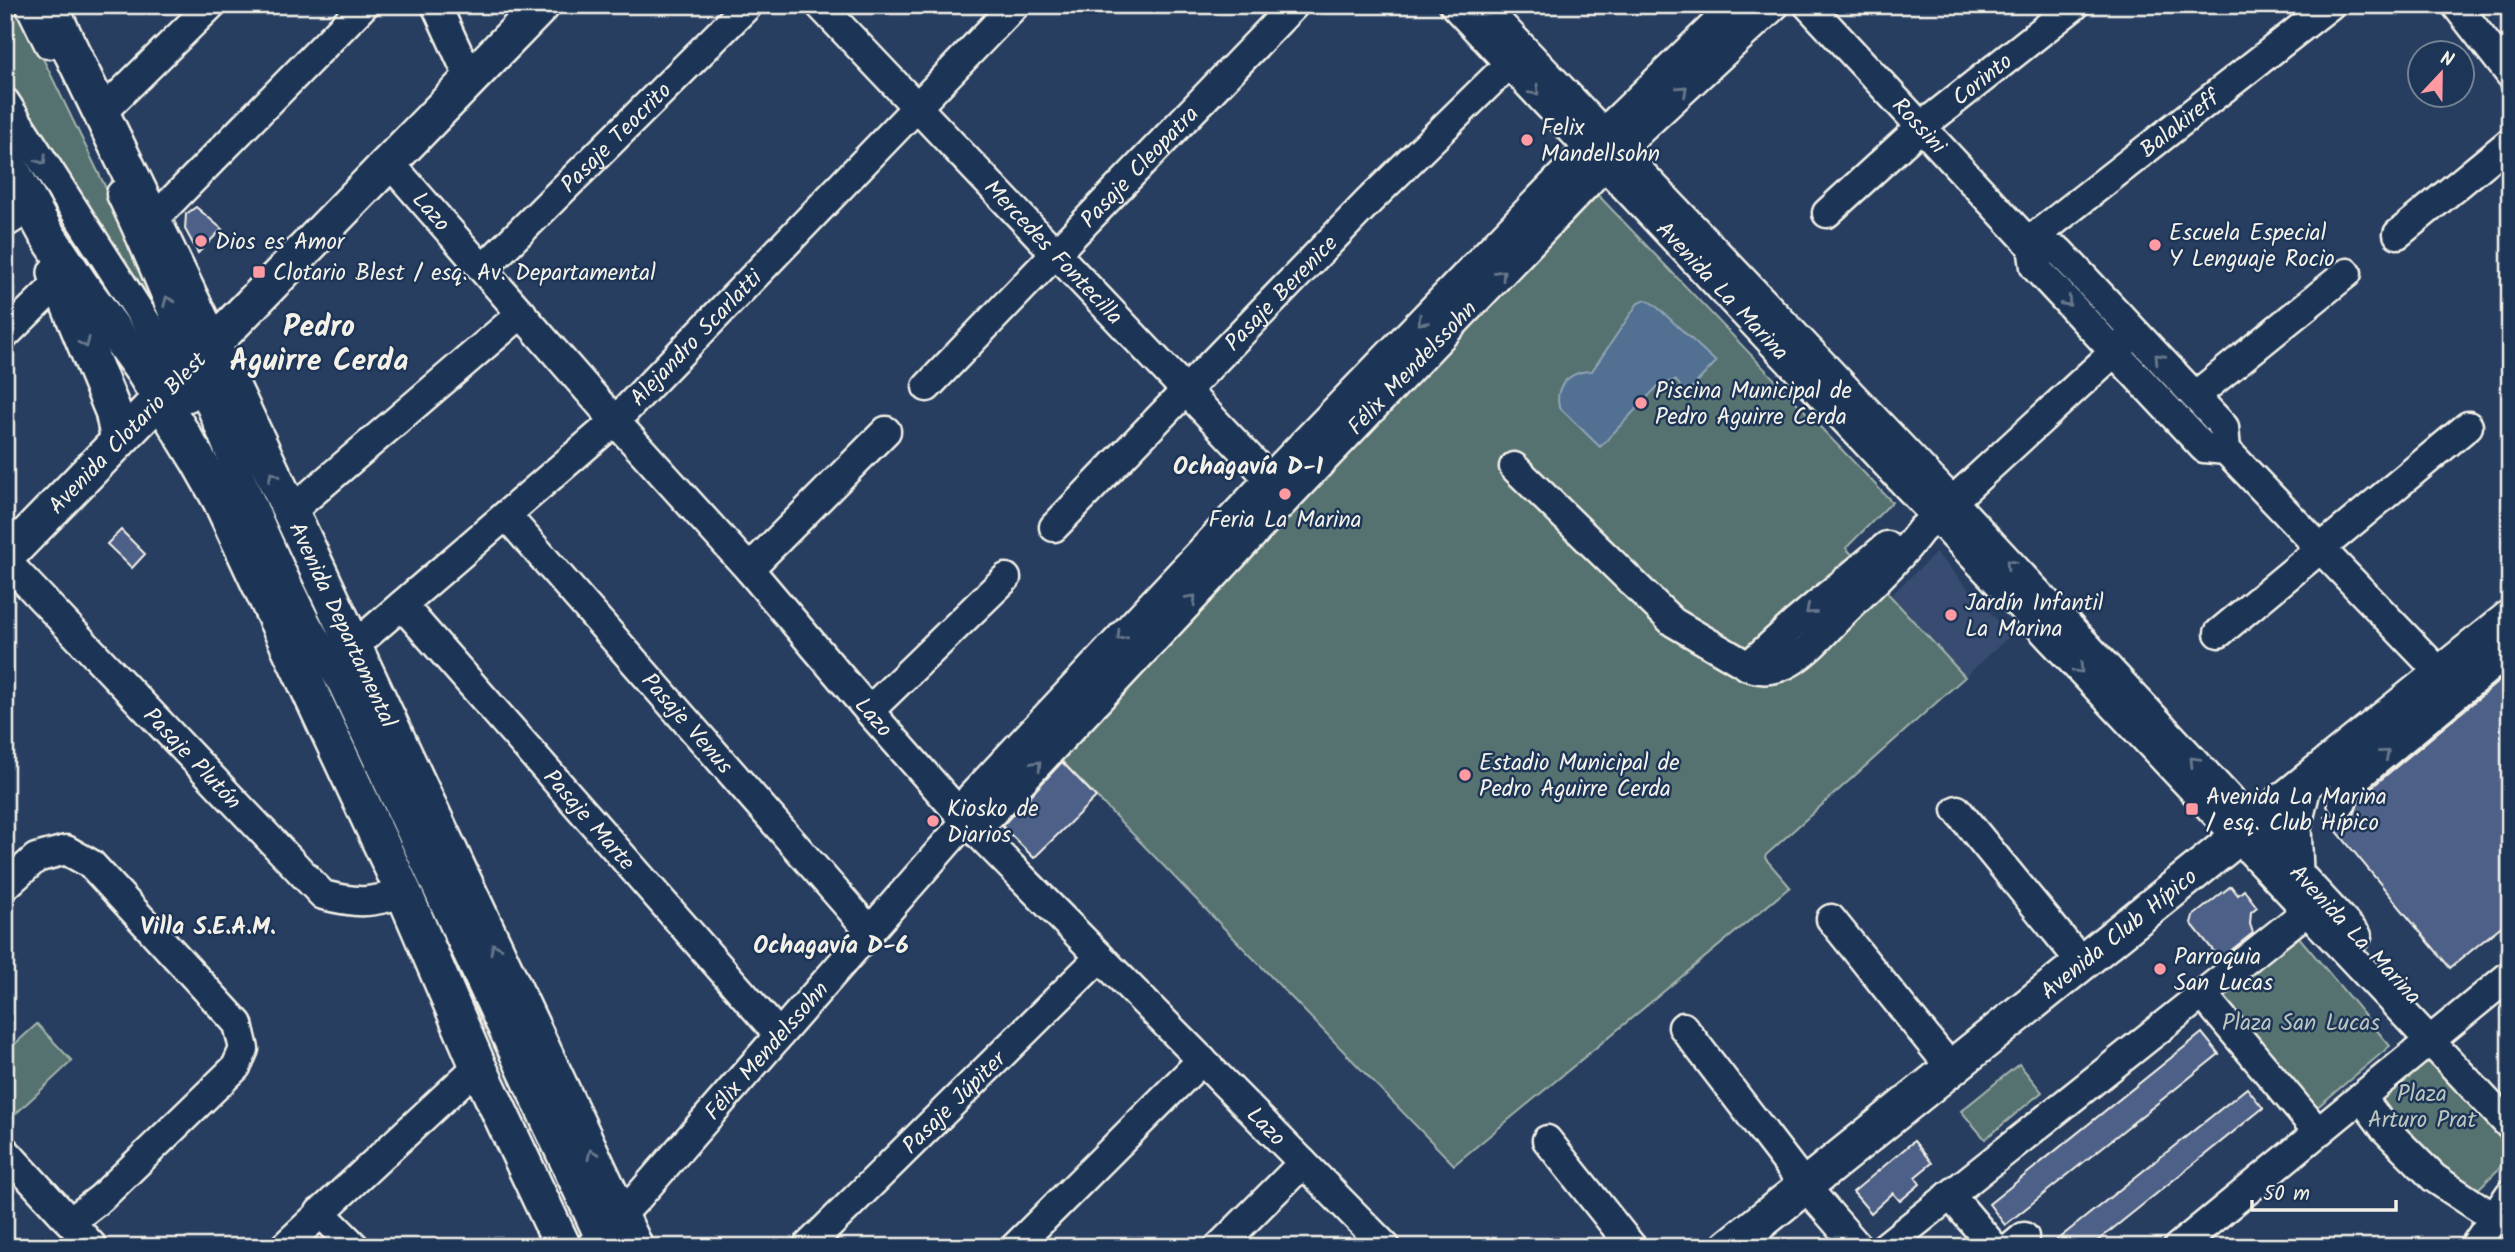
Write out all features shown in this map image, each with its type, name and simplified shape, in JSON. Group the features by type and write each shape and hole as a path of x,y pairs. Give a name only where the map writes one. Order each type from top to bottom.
{"main road":[{"name":"Avenida Departamental","path":"49,5 153,220 186,371 221,501 404,893 478,1066 563,1247"},
{"name":"Avenida Clotario Blest","path":"5,559 542,5"},
{"name":"Avenida Departamental","path":"5,158 27,221 186,371 290,512 353,647 600,1238 635,1247"},
{"path":"27,221 59,282 113,411 119,440"},
{"name":"Avenida Club Hípico","path":"1729,1247 2510,618"},
{"path":"2295,870 2292,827 2303,786"}],"street":[{"path":"30,5 137,227 186,371 238,474 295,602 343,685 600,1238"},
{"path":"100,114 211,5"},
{"path":"153,220 365,5"},
{"path":"436,5 470,79"},
{"name":"Pasaje Teocrito","path":"483,269 748,5"},
{"name":"Mercedes Fontecilla","path":"820,5 1278,488"},
{"name":"Alejandro Scarlatti","path":"353,647 615,421 1015,5"},
{"name":"Pasaje Cleopatra","path":"928,387 1294,5"},
{"name":"Avenida La Marina","path":"1454,5 1509,64 1604,150"},
{"name":"Avenida La Marina","path":"1482,5 1604,150 1870,431 1937,516 2031,603 2246,831 2307,911 2437,1034 2510,1098"},
{"name":"Félix Mendelssohn","path":"600,1238 966,821 989,816 1278,488 1604,150 1735,5"},
{"name":"Félix Mendelssohn","path":"1604,150 1775,5"},
{"name":"Rossini","path":"1808,5 2030,244 2035,267 2204,448 2226,450"},
{"name":"Corinto","path":"1827,213 1921,127 2075,5"},
{"name":"Balakireff","path":"2030,244 2330,5"},
{"path":"2456,5 2510,74"},
{"name":"Pasaje Berenice","path":"1054,527 1334,236 1509,64"},
{"path":"5,102 100,248 186,371"},
{"path":"2398,234 2510,142"},
{"name":"Lazo","path":"389,162 615,421 749,569 966,821 1386,1247"},
{"name":"Rossini","path":"2030,244 2059,251 2224,427 2226,450 2441,674"},
{"path":"2194,396 2347,273"},
{"path":"5,335 59,282"},
{"path":"290,512 522,313"},
{"path":"1514,467 1673,622 1748,666 1758,670 1771,670 1789,663 1812,644 1902,555 1937,516 2135,332"},
{"path":"2219,633 2468,426"},
{"path":"749,569 886,431"},
{"name":"Pasaje Venus","path":"506,515 869,930"},
{"name":"Pasaje Plutón","path":"5,559 323,895 352,902 377,901 404,893"},
{"path":"869,711 1006,578"},
{"name":"Pasaje Marte","path":"402,605 779,1035"},
{"path":"2342,802 2344,788 2510,650"},
{"path":"1956,810 2082,963"},
{"name":"Avenida La Marina","path":"2246,831 2295,870 2437,1034 2510,1126"},
{"path":"5,886 36,858 66,850 91,864 238,1024 244,1049 236,1068 101,1198 70,1222"},
{"path":"1885,1247 2307,911"},
{"path":"1831,919 1951,1068"},
{"name":"Pasaje Júpiter","path":"807,1247 1100,957"},
{"path":"2178,1247 2510,975"},
{"path":"2203,995 2243,1061 2318,1132"},
{"path":"1683,1027 1805,1186 1858,1247"},
{"path":"1015,1247 1202,1060"},
{"path":"284,1247 478,1066"},
{"path":"2361,1097 2385,1129 2434,1178 2493,1217"},
{"path":"1547,1140 1632,1247"},
{"path":"5,1152 93,1247"},
{"path":"1219,1247 1303,1163"},
{"path":"2474,1247 2510,1194"},
{"path":"1950,1195 1993,1247"},
{"path":"320,1212 355,1247"}],"shaded area":[{"path":"1646,300 1655,305 1716,362 1683,397 1675,380 1658,386 1600,447 1559,407 1559,392 1571,376 1592,371 1638,303"},
{"name":"Jardín Infantil La Marina","path":"1936,553 2011,635 1965,677 1890,596"}],"green space":[{"path":"5,5 17,5 134,246 165,325 5,78"},
{"name":"Estadio Municipal de Pedro Aguirre Cerda","path":"1598,195 1892,502 1846,548 1965,677 1766,855 1765,858 1790,887 1454,1165 1054,753"},
{"name":"Plaza San Lucas","path":"2293,930 2390,1046 2309,1114 2212,997"},
{"path":"37,1024 72,1061 7,1122 5,1053"},
{"name":"Plaza Arturo Prat","path":"2430,1060 2510,1145 2510,1158 2469,1198 2367,1099 2419,1061"},
{"path":"2019,1064 2042,1092 1985,1139 1961,1111"}],"building":[{"name":"Dios es Amor","path":"196,207 222,229 198,253 185,229 186,214"},
{"path":"121,530 145,554 132,568 107,544"},
{"path":"2510,672 2510,919 2450,968 2325,817 2330,813 2339,818 2348,818 2355,813 2360,797"},
{"path":"1062,762 1096,797 1034,858 1002,826"},
{"path":"2231,886 2238,895 2244,890 2257,907 2251,912 2250,924 2253,933 2220,959 2191,923 2193,916"},
{"path":"2202,1033 2219,1054 2005,1225 1989,1204"},
{"path":"2247,1088 2263,1108 2090,1247 2048,1247"},
{"path":"1914,1141 1932,1163 1915,1177 1920,1184 1900,1201 1893,1193 1871,1213 1853,1192"}],"place":[{"name":"Felix Mandellsohn","path":"1527,140"},
{"name":"Dios es Amor","path":"201,241"},
{"name":"Escuela Especial Y Lenguaje Rocio","path":"2155,245"},
{"name":"Clotario Blest / esq. Av. Departamental","path":"259,272"},
{"name":"Piscina Municipal de Pedro Aguirre Cerda","path":"1641,403"},
{"name":"Feria La Marina","path":"1285,494"},
{"name":"Jardín Infantil La Marina","path":"1951,615"},
{"name":"Estadio Municipal de Pedro Aguirre Cerda","path":"1465,775"},
{"name":"Avenida La Marina / esq. Club Hípico","path":"2192,809"},
{"name":"Kiosko de Diarios","path":"933,821"},
{"name":"Parroquia San Lucas","path":"2160,969"}],"district":[{"name":"Pedro Aguirre Cerda","path":"319,343"},
{"name":"Ochagavía D-1","path":"1248,466"},
{"name":"Villa S.E.A.M.","path":"208,926"},
{"name":"Ochagavía D-6","path":"831,945"}]}
